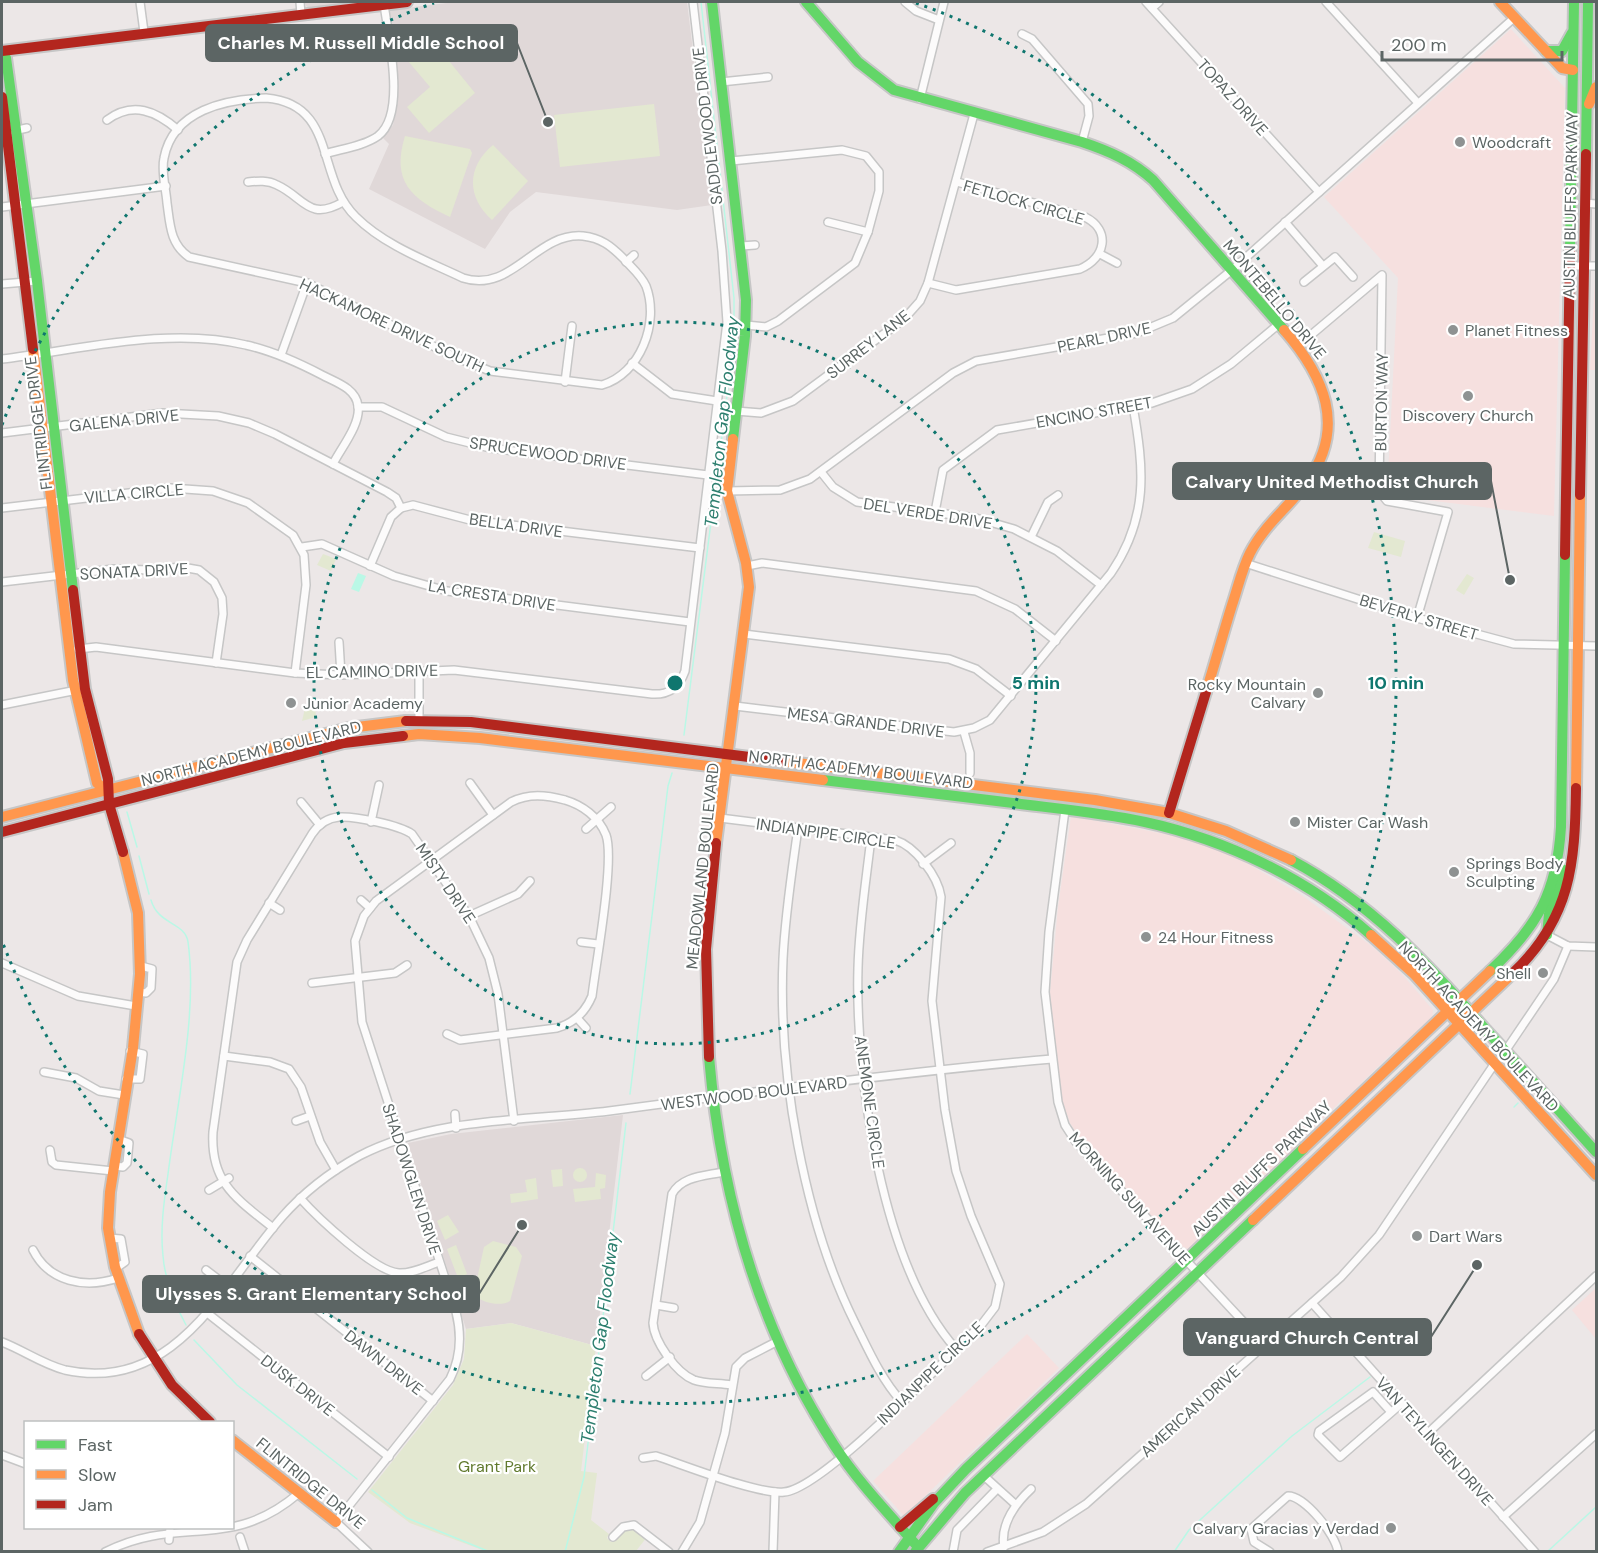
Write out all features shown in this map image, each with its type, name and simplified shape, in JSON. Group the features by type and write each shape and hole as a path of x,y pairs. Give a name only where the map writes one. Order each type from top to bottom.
{"main road":[{"path":"2,51 144,32 407,2"},
{"name":"MEADOWLAND BOULEVARD","path":"712,2 741,246 746,325 727,491 731,516 747,566 749,587 720,818 705,964 713,1098 723,1172 744,1258 776,1342 807,1402 842,1457 919,1550"},
{"name":"MONTEBELLO DRIVE","path":"806,2 854,66 887,85 920,99 1120,154 1140,168 1298,346 1312,364 1323,386 1329,415 1327,441 1310,477 1262,531 1245,563 1168,813"},
{"path":"1500,2 1562,68 1573,70 1592,65"},
{"name":"AUSTIN BLUFFS PARKWAY","path":"899,1551 942,1495 1054,1384 1526,936 1549,895 1560,859 1574,2"},
{"name":"AUSTIN BLUFFS PARKWAY","path":"919,1550 958,1501 1521,965 1547,935 1563,906 1573,869 1576,781 1583,266 1591,204 1587,110 1592,65 1587,22 1588,2"},
{"path":"1587,22 1596,36"},
{"path":"1546,51 1556,53 1563,50 1574,30"},
{"name":"FLINTRIDGE DRIVE","path":"2,51 6,58 21,205 24,281 32,355 63,501 66,575 80,690 89,728 97,783 107,791 137,913 141,966 109,1207 109,1238 116,1273 133,1321 152,1360 172,1386 209,1421"},
{"path":"1587,110 1596,87"},
{"name":"FLINTRIDGE DRIVE","path":"2,97 13,131"},
{"name":"FLINTRIDGE DRIVE","path":"21,205 37,281 45,354 50,502 66,575"},
{"path":"1566,467 1580,482"},
{"name":"NORTH ACADEMY BOULEVARD","path":"2,817 349,728 419,720 471,722 729,754 1095,800 1168,813 1226,831 1270,850 1330,882 1409,945 1472,1012 1596,1152"},
{"name":"NORTH ACADEMY BOULEVARD","path":"2,832 344,743 419,734 480,738 1045,807 1169,828 1254,858 1322,898 1382,944 1448,1010 1596,1175"},
{"path":"1562,767 1576,781"},
{"path":"1045,807 1061,802 1154,817 1168,813"},
{"path":"1169,828 1178,823 1215,835 1226,831"},
{"path":"1547,935 1545,923 1556,900 1565,869 1560,859"},
{"name":"FLINTRIDGE DRIVE","path":"234,1442 336,1522"},
{"path":"900,1527 921,1508 942,1495"}],"street":[{"path":"140,2 144,32"},
{"path":"300,2 301,14"},
{"name":"SADDLEWOOD DRIVE","path":"674,689 685,671 727,322 722,251 693,2"},
{"path":"905,2 916,12 939,20"},
{"path":"920,99 944,2"},
{"path":"1149,4 1158,2"},
{"path":"1326,2 1418,103"},
{"path":"325,154 372,140 385,129 389,121 393,104 394,82 384,4"},
{"name":"TOPAZ DRIVE","path":"1149,4 1319,192"},
{"name":"PEARL DRIVE","path":"727,491 780,490 821,472 968,364 983,359 1137,333 1155,327 1183,311 1515,17"},
{"path":"1022,34 1032,39 1086,100 1089,116 1082,142"},
{"path":"721,82 768,78"},
{"path":"107,120 116,114 145,110 159,114 176,133 195,114 211,105 266,98 294,99 311,119 343,202 367,227 417,256 463,278 478,282 492,280 496,290"},
{"name":"SURREY LANE","path":"736,411 761,413 793,401 904,319 920,301 928,284 974,114"},
{"name":"HACKAMORE DRIVE SOUTH","path":"176,133 164,157 170,228 181,256 268,272 307,283 466,362 502,373 602,385 616,380 632,363 647,338 649,304 644,282 613,247 600,240 566,236 555,240 513,270 492,280"},
{"path":"731,161 833,149 851,151 866,156 876,166 880,179 862,250 850,268 772,325 746,325"},
{"path":"248,182 275,184 314,210 328,209 343,202"},
{"name":"FETLOCK CIRCLE","path":"957,182 1090,219 1101,237 1100,254"},
{"path":"2,207 166,186"},
{"path":"828,222 868,232"},
{"path":"1285,222 1323,266"},
{"path":"741,246 755,245"},
{"path":"711,252 722,251"},
{"path":"928,284 956,290 1080,269 1093,262 1100,254 1117,263"},
{"path":"626,262 634,255"},
{"path":"1304,282 1335,257 1353,277"},
{"path":"1569,266 1596,266"},
{"path":"1006,272 1008,281"},
{"name":"BURTON WAY","path":"1298,346 1382,275 1379,491 1387,501 1448,512 1418,618"},
{"path":"2,284 37,281"},
{"path":"281,355 307,283"},
{"name":"ENCINO STREET","path":"935,512 943,470 997,430 1132,406 1180,394 1205,382 1231,364 1279,324"},
{"path":"565,382 572,326"},
{"path":"2,359 142,341 188,338 244,344 281,355 348,389 358,407 355,423 333,464"},
{"path":"632,363 672,394 717,401"},
{"name":"MESA GRANDE DRIVE","path":"735,706 964,732 990,720 1101,585 1125,550 1139,509 1142,463 1132,406"},
{"name":"SPRUCEWOOD DRIVE","path":"358,407 382,407 446,436 490,448 708,475"},
{"name":"GALENA DRIVE","path":"2,433 163,413 218,416 260,428 333,464 387,492 396,498 401,508"},
{"name":"DEL VERDE DRIVE","path":"821,472 832,487 857,502 987,520 1031,537 1057,551 1101,585"},
{"name":"VILLA CIRCLE","path":"2,508 171,488 213,491 240,500 261,511 293,535 302,547"},
{"path":"1031,537 1048,502 1058,495"},
{"name":"BELLA DRIVE","path":"401,508 418,506 470,520 700,548"},
{"path":"370,566 391,517 401,508"},
{"name":"LA CRESTA DRIVE","path":"302,547 322,544 370,566 421,584 473,595 690,622"},
{"path":"295,673 306,585 302,547"},
{"path":"747,566 762,563 976,591 1016,609 1056,641"},
{"name":"BEVERLY STREET","path":"1245,563 1418,618 1514,644 1596,646"},
{"name":"SONATA DRIVE","path":"2,582 114,568 151,570 182,567 200,570 214,582 222,598 216,663"},
{"path":"744,633 949,659 976,669 1011,696"},
{"path":"339,642 340,675"},
{"name":"EL CAMINO DRIVE","path":"75,650 96,647 295,673 340,675 419,670 473,671 659,694 674,689"},
{"path":"419,670 419,720"},
{"path":"2,705 80,690"},
{"path":"964,732 970,753 970,773"},
{"path":"470,783 493,815"},
{"path":"371,822 379,785"},
{"name":"SHADOWGLEN DRIVE","path":"336,1522 433,1401 455,1369 461,1336 364,1032 355,941 360,923 370,908 493,815 518,799 541,795 574,803 596,820"},
{"path":"273,1228 222,1182 215,1165 213,1143 224,1056 231,971 269,903 320,825 301,802"},
{"path":"586,829 611,807"},
{"name":"MORNING SUN AVENUE","path":"1065,810 1045,976 1046,1009 1058,1102 1069,1133 1265,1345"},
{"name":"MISTY DRIVE","path":"320,825 338,817 408,831 416,837 470,916 484,945 494,976 514,1120"},
{"name":"INDIANPIPE CIRCLE","path":"720,818 902,842 938,884 941,897 932,1001 939,1071 956,1171 971,1216 999,1284 998,1301 990,1315 842,1457 809,1482 792,1490 775,1492"},
{"path":"447,1034 460,1040 557,1028 577,1018 588,1005 592,996 609,855 606,837 596,820"},
{"path":"798,828 783,959 784,1015 791,1089 805,1180 826,1253 865,1344 901,1401"},
{"name":"ANEMONE CIRCLE","path":"871,838 858,970 864,1080 875,1154 893,1224 918,1285 943,1332 956,1349"},
{"path":"923,864 951,843"},
{"path":"470,916 518,894 530,881"},
{"path":"361,900 370,908"},
{"path":"269,903 280,910"},
{"path":"1547,935 1568,946 1596,947"},
{"path":"581,942 598,944"},
{"path":"1506,1050 1554,979 1568,946"},
{"path":"2,963 78,996 136,1006"},
{"path":"312,983 395,973 407,965"},
{"path":"494,976 503,974"},
{"path":"577,1018 586,1028"},
{"path":"224,1056 290,1067 301,1087 324,1153 336,1170"},
{"name":"WESTWOOD BOULEVARD","path":"2,1342 46,1364 73,1371 116,1372 152,1360 181,1341 300,1198 336,1170 372,1150 399,1140 456,1128 514,1120 1052,1059"},
{"name":"AMERICAN DRIVE","path":"987,1551 1043,1532 1086,1503 1350,1268 1378,1235 1495,1063"},
{"path":"44,1072 76,1078 99,1090 124,1095"},
{"path":"584,1103 586,1113"},
{"path":"455,1114 456,1128"},
{"path":"296,1121 310,1116"},
{"path":"50,1150 54,1168 114,1168"},
{"path":"723,1172 681,1183 672,1194 656,1305 655,1335 670,1357 691,1379 731,1385"},
{"path":"209,1190 229,1178"},
{"path":"300,1198 327,1225 388,1271 405,1273 439,1262"},
{"path":"33,1250 38,1261 73,1282 94,1284 116,1273"},
{"name":"DAWN DRIVE","path":"250,1257 433,1401"},
{"path":"206,1270 227,1286"},
{"path":"1428,1433 1596,1276"},
{"name":"VAN TEYLINGEN DRIVE","path":"1312,1303 1534,1551"},
{"path":"656,1305 674,1308"},
{"name":"DUSK DRIVE","path":"206,1312 389,1457"},
{"path":"682,1551 700,1522 725,1432 731,1385 736,1367 740,1361 776,1342"},
{"path":"646,1376 670,1357"},
{"path":"1391,1413 1373,1392 1319,1431 1318,1435 1340,1457 1391,1413 1402,1403"},
{"path":"1503,1517 1596,1434"},
{"path":"2,1455 24,1463"},
{"path":"643,1458 656,1456 775,1492 773,1551"},
{"path":"984,1476 1015,1504"},
{"path":"953,1551 957,1530 997,1489"},
{"path":"1004,1547 1002,1536 1015,1504 1031,1489"},
{"path":"268,1524 299,1493"},
{"path":"1270,1551 1254,1542 1248,1534 1253,1525 1283,1498 1293,1496 1301,1500 1333,1535 1338,1551"},
{"name":"FLINTRIDGE DRIVE","path":"336,1522 369,1551"},
{"path":"613,1537 622,1527 634,1525 669,1551"},
{"path":"169,1540 170,1529"},
{"path":"230,1540 250,1534"},
{"path":"240,1538 245,1551"},
{"path":"105,1551 135,1541 189,1540"}],"shaded area":[{"path":"304,2 365,2 308,9"},
{"path":"455,2 687,2 712,205 677,210 536,192 510,212 485,249 369,189 389,144 383,138 393,125 398,101 389,10"},
{"path":"1511,29 1565,88 1554,516 1387,495 1398,278 1324,197"},
{"path":"1595,279 1596,370 1590,370"},
{"path":"358,573 366,576 359,592 351,589"},
{"path":"1071,816 1176,836 1215,848 1250,865 1300,894 1373,947 1401,973 1433,1010 1432,1019 1413,1038 1395,1050 1359,1085 1357,1091 1340,1102 1276,1168 1261,1177 1225,1211 1222,1218 1193,1247 1188,1249 1179,1245 1089,1152 1070,1123 1061,1098 1050,993 1058,907"},
{"path":"623,1115 596,1346 511,1323 466,1329 408,1143 451,1134"},
{"path":"1596,1288 1596,1339 1572,1310"},
{"path":"1027,1334 1059,1368 904,1516 873,1481"}],"green space":[{"path":"432,40 475,93 429,133 407,107 430,87 408,61"},
{"path":"654,104 660,156 560,167 554,115"},
{"path":"405,136 470,149 472,153 450,217 425,203 408,187 401,165"},
{"path":"493,145 528,181 492,220 478,202 473,182 478,163"},
{"path":"1374,532 1405,541 1401,557 1368,548"},
{"path":"323,554 336,559 331,571 317,565"},
{"path":"1467,574 1474,578 1464,595 1456,590"},
{"path":"315,703 316,717 302,721 306,704"},
{"path":"580,1168 585,1170 587,1175 585,1180 580,1182 575,1180 573,1175 575,1170"},
{"path":"562,1169 563,1186 553,1187 551,1170"},
{"path":"596,1173 606,1175 605,1188 600,1189 601,1199 575,1202 573,1189 595,1187"},
{"path":"536,1178 538,1199 511,1203 510,1194 527,1192 525,1180"},
{"path":"448,1215 459,1232 445,1240 437,1221"},
{"path":"493,1241 516,1247 522,1256 510,1301 501,1304 485,1302 474,1293 484,1247"},
{"path":"456,1245 467,1274 458,1278 447,1249"},
{"name":"Grant Park","path":"511,1323 596,1346 581,1471 597,1473 591,1520 609,1534 607,1538 611,1542 629,1527 647,1537 636,1551 485,1551 410,1523 368,1492 453,1385 464,1359 466,1329"}],"waterway":[{"name":"Templeton Gap Floodway","path":"684,735 734,340 734,298 701,2"},
{"name":"Templeton Gap Floodway","path":"630,1094 668,786 672,773"},
{"path":"127,812 137,847"},
{"path":"139,856 149,894"},
{"path":"151,900 159,914 182,931 188,942 190,969 188,1028 165,1194 162,1236 168,1283 186,1325"},
{"name":"Templeton Gap Floodway","path":"1514,1107 1518,1103"},
{"name":"Templeton Gap Floodway","path":"565,1552 584,1477 626,1123"},
{"path":"194,1340 237,1385 357,1479"},
{"name":"Templeton Gap Floodway","path":"1174,1552 1189,1530 1292,1436 1370,1377"},
{"path":"372,1490 407,1518 490,1552"},
{"path":"1547,1552 1596,1507"}],"traffic: fast":[{"path":"712,2 746,300 745,336 733,439"},
{"path":"806,2 858,62 894,90 1082,142 1111,153 1137,167 1153,180 1284,330"},
{"path":"1570,249 1574,2"},
{"path":"1586,154 1588,2"},
{"path":"1546,51 1562,51 1572,33"},
{"path":"2,51 6,58 37,281 73,590"},
{"path":"1490,971 1520,939 1542,907 1555,871 1559,850 1565,555"},
{"path":"823,780 1093,813 1176,830 1236,851 1293,879 1321,896 1371,935"},
{"path":"1291,860 1347,895 1420,958 1596,1152"},
{"path":"1547,935 1549,914 1564,870"},
{"path":"709,1057 723,1159 734,1210 764,1307 784,1354 807,1400 843,1459 918,1547"},
{"path":"899,1552 934,1503 966,1469 1303,1149"},
{"path":"915,1552 965,1493 1253,1220"}],"traffic: slow":[{"path":"1500,2 1562,68 1573,70"},
{"path":"1589,104 1596,87"},
{"path":"1206,692 1240,578 1250,553 1269,525 1307,482 1319,462 1326,442 1328,422 1326,403 1319,384 1310,365 1284,330"},
{"path":"33,349 73,680 97,783 107,791"},
{"path":"716,843 749,587 746,563 727,491 733,439"},
{"path":"1576,788 1580,495"},
{"path":"2,817 349,728 406,721"},
{"path":"403,736 419,734 480,738 823,780"},
{"path":"781,761 1095,800 1169,813 1226,831 1291,860"},
{"path":"123,852 138,913 140,974 133,1048 110,1192 108,1228 115,1267 139,1334"},
{"path":"1371,935 1414,974 1596,1175"},
{"path":"1303,1149 1490,971"},
{"path":"1253,1220 1513,973"},
{"path":"234,1442 336,1522"}],"traffic: jam":[{"path":"2,51 407,2"},
{"path":"2,97 33,349"},
{"path":"1580,495 1586,154"},
{"path":"1565,555 1570,249"},
{"path":"73,590 85,689 108,779 109,804 123,852"},
{"path":"1169,813 1206,692"},
{"path":"406,721 471,722 781,761"},
{"path":"2,832 344,743 403,736"},
{"path":"1513,973 1547,932 1566,888 1574,841 1576,788"},
{"path":"709,1057 706,949 716,843"},
{"path":"139,1334 172,1385 209,1421"},
{"path":"900,1527 933,1499"}],"place":[{"name":"Charles M. Russell Middle School","path":"548,122"},
{"name":"Woodcraft","path":"1460,142"},
{"name":"Planet Fitness","path":"1453,330"},
{"name":"Discovery Church","path":"1468,396"},
{"name":"Calvary United Methodist Church","path":"1510,580"},
{"name":"Rocky Mountain Calvary","path":"1318,693"},
{"name":"Junior Academy","path":"291,703"},
{"name":"Mister Car Wash","path":"1295,822"},
{"name":"Springs Body Sculpting","path":"1454,872"},
{"name":"24 Hour Fitness","path":"1146,937"},
{"name":"Shell","path":"1543,973"},
{"name":"Ulysses S. Grant Elementary School","path":"522,1225"},
{"name":"Dart Wars","path":"1417,1236"},
{"name":"Vanguard Church Central","path":"1477,1265"},
{"name":"Calvary Gracias y Verdad","path":"1391,1528"}]}
